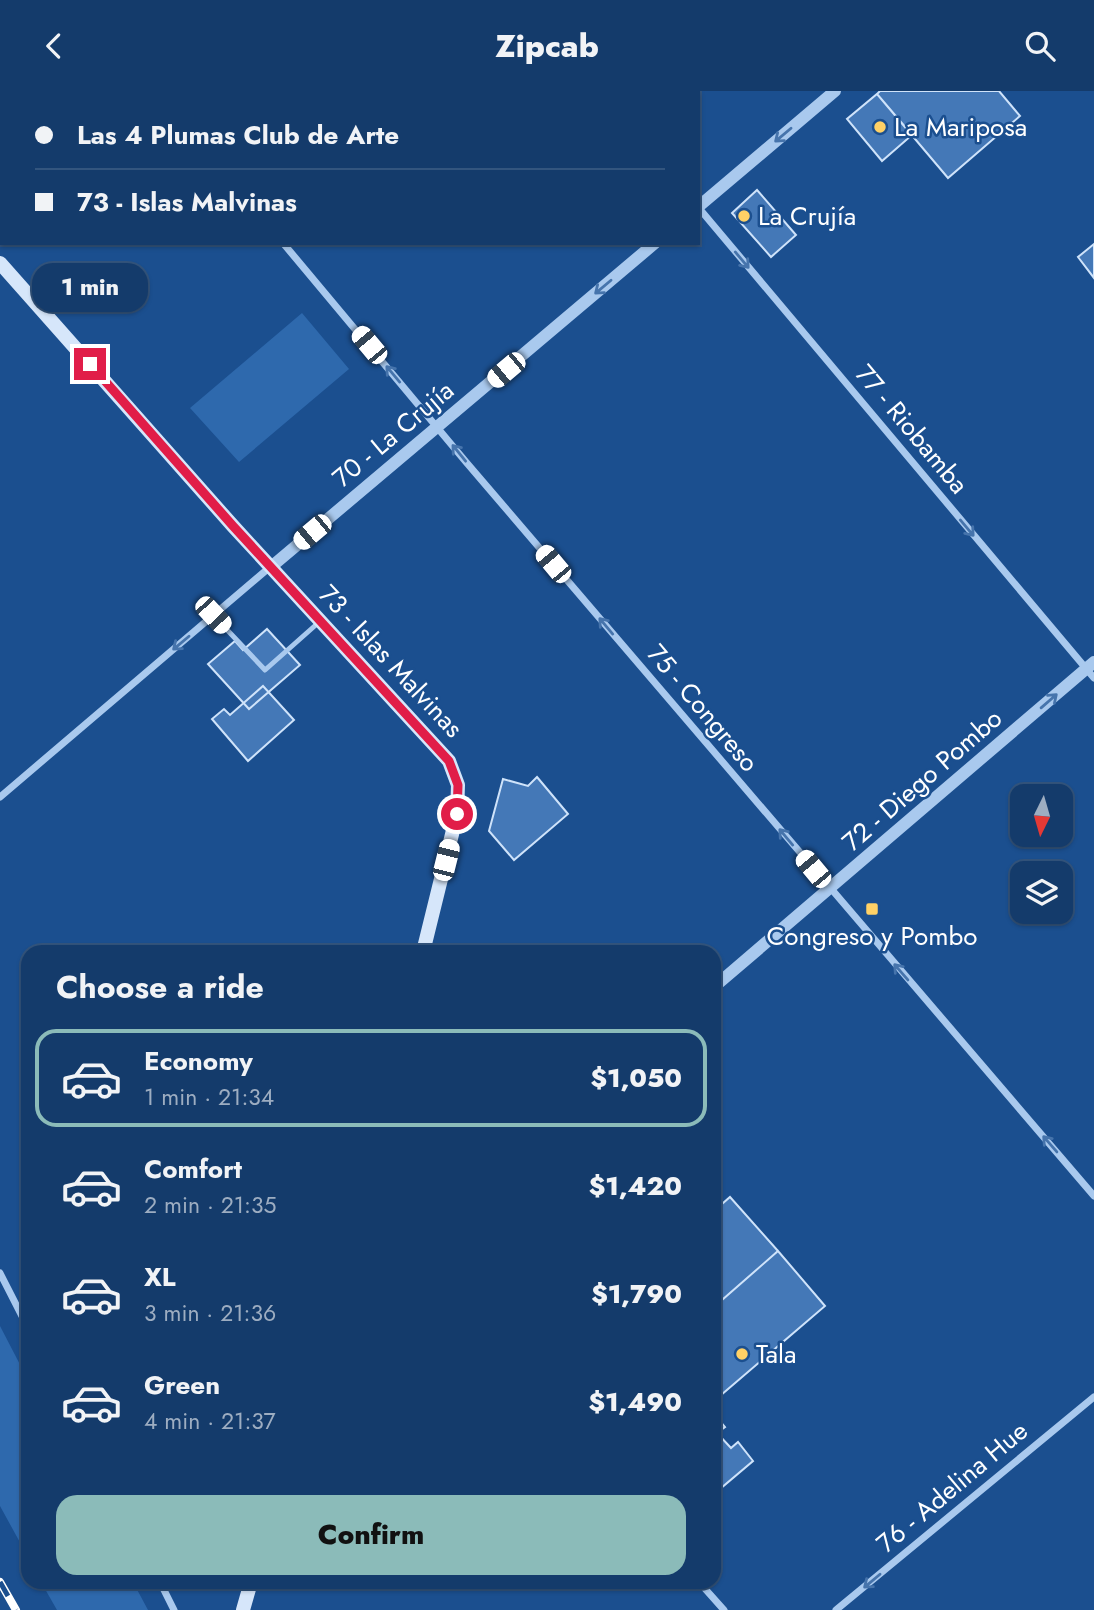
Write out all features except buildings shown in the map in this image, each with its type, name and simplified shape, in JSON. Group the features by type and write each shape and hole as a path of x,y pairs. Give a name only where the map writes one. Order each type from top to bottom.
{"main road":[{"name":"73 - Islas Malvinas","path":"0,263 271,567 449,761 458,785 457,814 425,945"},
{"path":"243,1610 249,1589"}],"street":[{"path":"700,205 835,91"},
{"name":"77 - Riobamba","path":"700,209 1091,670"},
{"name":"75 - Congreso","path":"285,245 1094,1196"},
{"name":"70 - La Crujía","path":"0,797 653,245"},
{"name":"72 - Diego Pombo","path":"721,981 1091,670"},
{"path":"0,1273 21,1314"},
{"name":"76 - Adelina Hue","path":"836,1610 1094,1397"},
{"path":"164,1589 174,1610"},
{"path":"705,1589 724,1610"}],"lane":[{"path":"213,615 265,670 321,621"}],"shaded area":[{"path":"302,313 349,369 239,462 190,408"},
{"path":"0,1326 21,1366 21,1544 0,1506"},
{"path":"45,1589 137,1589 148,1610 57,1610"}],"railway":[{"path":"0,1582 16,1610"}],"place":[{"name":"La Mariposa","path":"880,127"},
{"name":"La Crujía","path":"744,216"},
{"name":"Congreso y Pombo","path":"872,909"},
{"name":"Tala","path":"742,1354"}],"route":[{"path":"90,364 233,526 449,761 458,785 457,814"}]}
